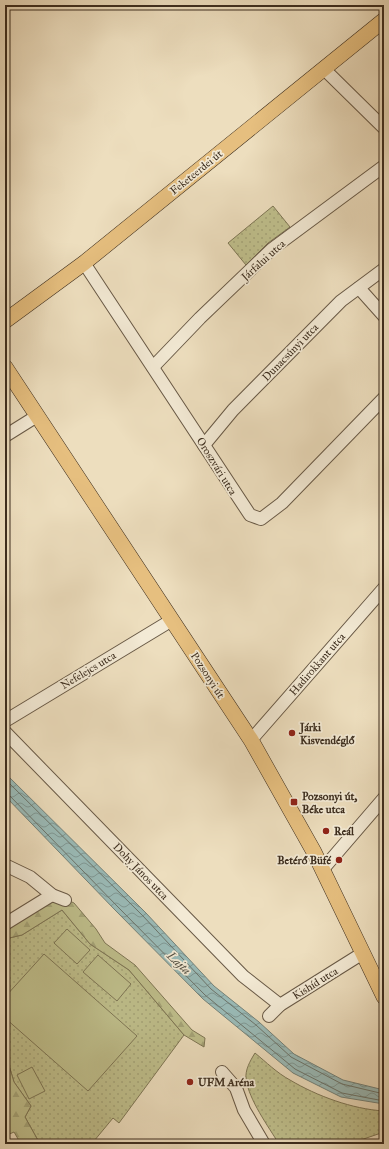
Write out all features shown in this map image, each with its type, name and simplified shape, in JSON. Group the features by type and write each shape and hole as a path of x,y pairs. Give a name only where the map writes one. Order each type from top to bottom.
{"main road":[{"name":"Feketeerdei út","path":"5,321 84,262 384,20"},
{"name":"Pozsonyi út","path":"5,367 251,740 311,846 384,997"}],"street":[{"path":"324,69 384,128"},
{"name":"Járfalui utca","path":"153,367 200,318 272,249 384,166"},
{"name":"Oroszvári utca","path":"84,262 250,515 261,519 282,503 384,398"},
{"name":"Dunacsúnyi utca","path":"204,445 233,410 299,342 341,301 384,269"},
{"path":"359,288 384,316"},
{"path":"5,436 37,416"},
{"name":"Hadirokkant utca","path":"251,740 382,594"},
{"name":"Nefelejcs utca","path":"5,721 172,620"},
{"name":"Dohy János utca","path":"5,732 243,976 280,1006"},
{"path":"322,869 384,798"},
{"path":"5,865 30,877 52,895 65,900"},
{"path":"5,924 52,895"},
{"name":"Kishíd utca","path":"269,1016 280,1006 363,953"},
{"path":"222,1072 236,1088 244,1110 264,1144"}],"green space":[{"path":"273,206 290,227 268,243 246,265 228,243"},
{"path":"59,896 74,903 96,929 105,943 135,965 192,1030 205,1038 204,1047 184,1035 129,970 90,944 62,910 22,935 5,939 5,931"},
{"path":"62,910 90,944 129,970 184,1035 119,1123 113,1118 94,1141 96,1144 40,1144 25,1117 31,1106 14,1082 5,1052 5,939 22,935"},
{"path":"67,929 90,950 77,964 54,943"},
{"path":"44,954 137,1036 88,1091 5,1018 5,997"},
{"path":"98,955 131,984 117,1001 83,972"},
{"path":"5,1052 14,1082 31,1106 25,1117 40,1144 21,1144 14,1132 5,1136"},
{"path":"255,1053 285,1077 300,1086 347,1105 384,1111 384,1132 349,1144 279,1144 260,1113 248,1087 246,1072"},
{"path":"32,1067 45,1091 29,1099 17,1075"}],"water":[{"name":"Lajta","path":"5,773 146,913 214,986 259,1022 294,1054 343,1080 384,1090 384,1104 341,1097 293,1073 203,999 5,796"}],"place":[{"name":"Járki Kisvendéglő","path":"292,733"},
{"name":"Pozsonyi út, Béke utca","path":"294,802"},
{"name":"Reál","path":"326,831"},
{"name":"Betérő Büfé","path":"339,860"},
{"name":"UFM Aréna","path":"190,1082"}]}
